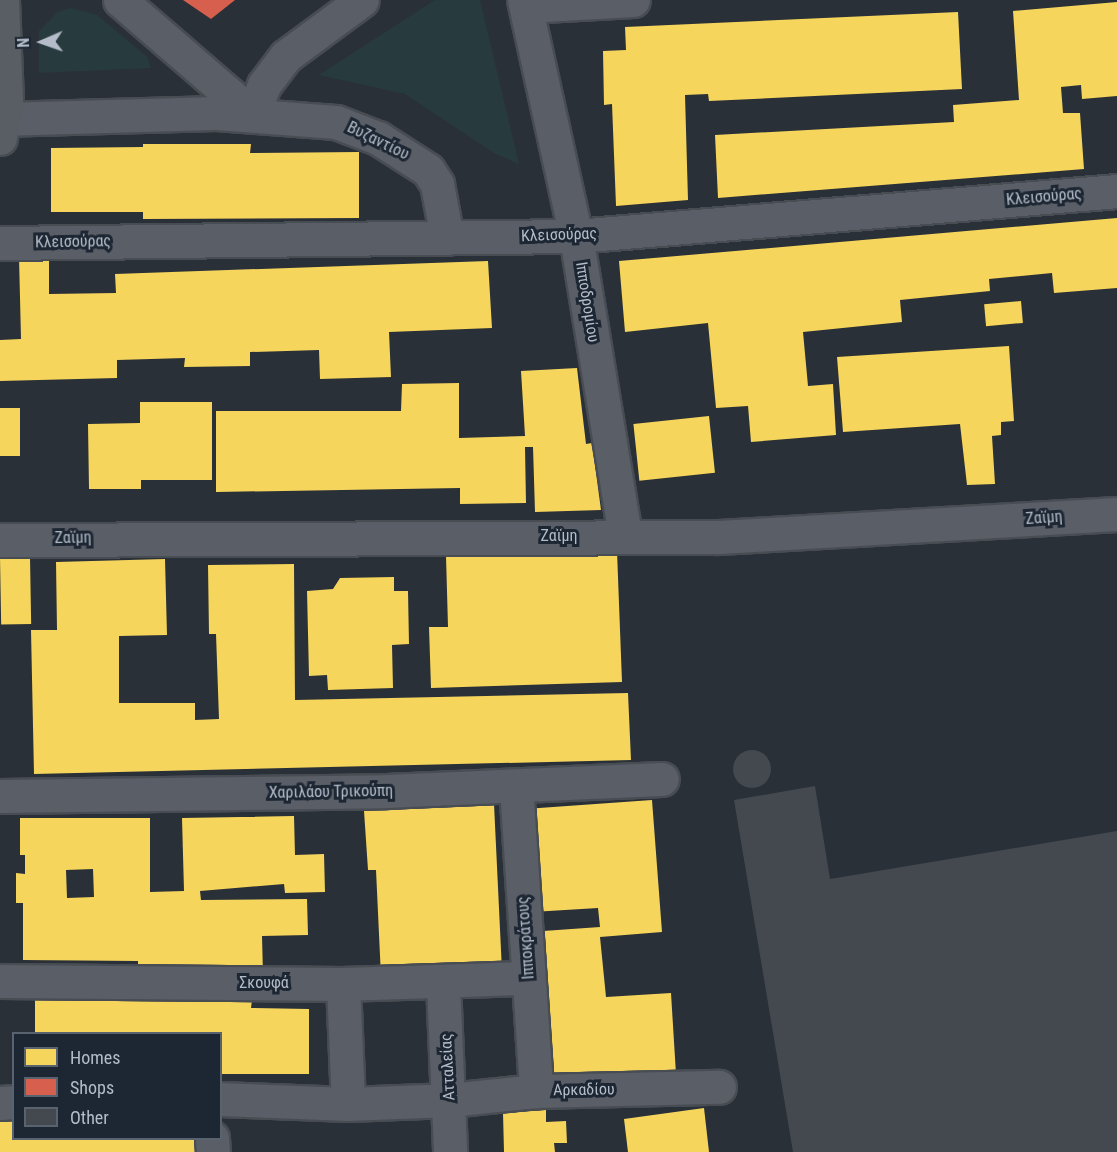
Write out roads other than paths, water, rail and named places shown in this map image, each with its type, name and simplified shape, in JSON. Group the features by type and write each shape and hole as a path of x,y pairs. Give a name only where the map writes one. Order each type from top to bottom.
{"street":[{"path":"120,0 253,115 264,85 286,56 362,0"},
{"path":"525,3 633,0"},
{"name":"Ιπποδρομίου","path":"525,3 576,236 625,536"},
{"path":"2,125 8,4"},
{"name":"Βυζαντίου","path":"2,125 253,115 336,122 378,138 412,158 434,178 447,237"},
{"name":"Κλεισούρας","path":"0,243 576,236 1117,191"},
{"name":"Ζαϊμη","path":"0,540 774,535 1117,514"},
{"name":"Χαριλάου Τρικούπη","path":"0,796 516,786 662,779"},
{"name":"Ιπποκράτους","path":"516,786 536,1091"},
{"name":"Σκουφά","path":"0,981 343,984 442,983 528,978"},
{"name":"Ατταλείας","path":"442,983 450,1100 450,1152"},
{"path":"222,1099 348,1104 343,984"},
{"name":"Αρκαδίου","path":"348,1104 450,1100 536,1091 719,1087"}]}
